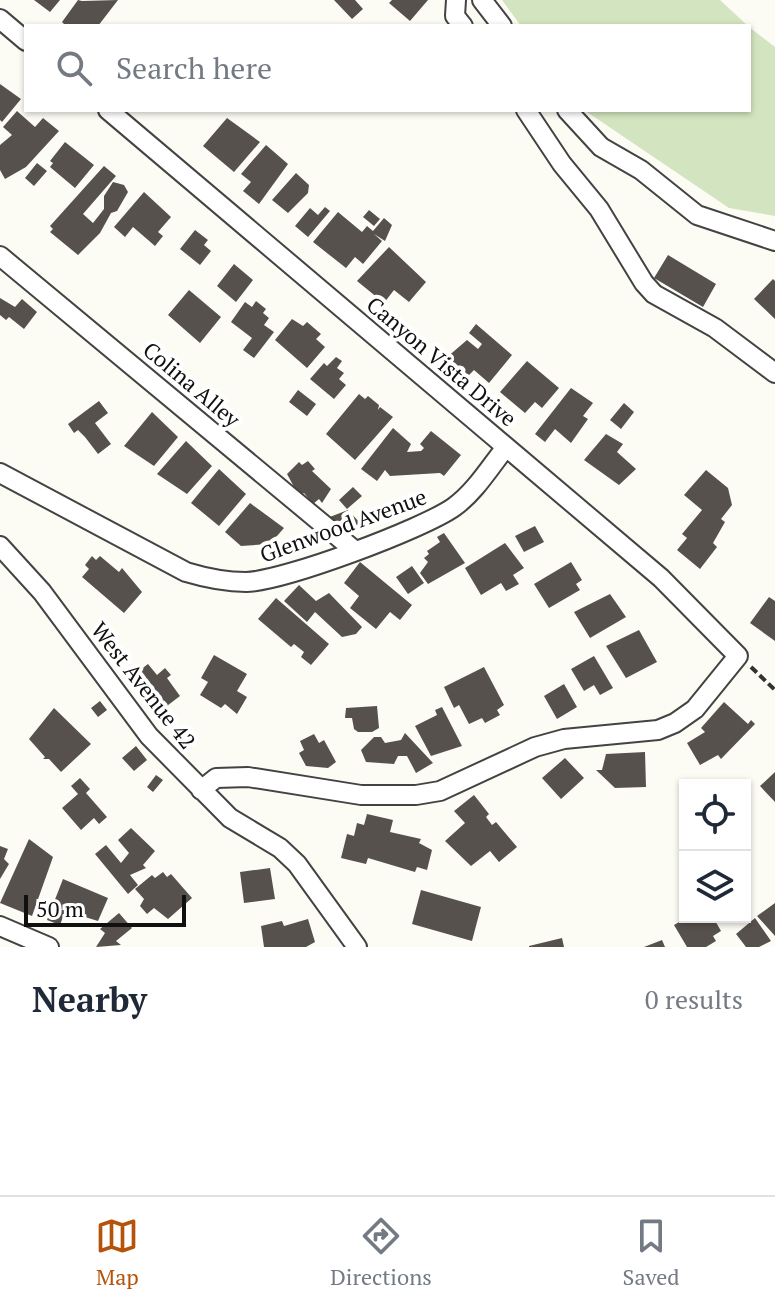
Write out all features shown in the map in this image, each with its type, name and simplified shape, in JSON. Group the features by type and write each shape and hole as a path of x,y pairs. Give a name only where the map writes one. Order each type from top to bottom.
{"street":[{"path":"456,0 455,16 461,24"},
{"path":"482,0 500,24"},
{"path":"0,19 24,39"},
{"name":"Canyon Vista Drive","path":"110,112 661,578 738,656"},
{"path":"527,112 562,164 599,209 644,283 654,294 715,328 775,373"},
{"path":"569,112 601,147 641,170 697,215 775,241"},
{"name":"Colina Alley","path":"0,256 354,550"},
{"name":"Glenwood Avenue","path":"0,473 186,572 212,579 247,582 273,579 438,517 457,505 506,447"},
{"name":"West Avenue 42","path":"0,546 42,592 149,736 230,818 280,848 297,864 357,947"},
{"path":"201,790 216,778 248,777 361,795 416,795 440,791 535,747 564,739 658,730 675,723 690,714 738,656"},
{"path":"0,926 49,947"}],"path":[{"path":"738,656 775,690"}],"green space":[{"path":"502,0 720,0 746,24 520,24"},
{"path":"751,29 775,47 775,216 729,208 587,112 751,112"}],"building":[{"path":"34,0 60,0 50,12"},
{"path":"78,0 118,0 100,24 62,22"},
{"path":"334,0 355,0 363,9 352,19"},
{"path":"392,0 428,0 410,21 389,3"},
{"path":"0,84 21,99 2,122 0,120"},
{"path":"17,111 35,127 43,118 59,131 26,167 5,179 0,170 0,145 12,135 3,127"},
{"path":"227,118 260,142 234,172 203,146"},
{"path":"65,142 94,165 75,188 50,167 53,163 50,161"},
{"path":"266,145 288,164 259,204 243,191 251,182 241,174"},
{"path":"37,163 47,171 34,186 25,178"},
{"path":"104,166 116,176 83,214 93,223 104,209 104,196 113,182 124,185 128,192 100,233 78,255 50,232 53,229 50,226"},
{"path":"296,173 309,185 308,193 288,213 272,200"},
{"path":"144,192 171,217 158,232 163,236 155,246 133,227 125,237 114,227"},
{"path":"325,207 330,211 308,237 295,226 310,208 318,215"},
{"path":"369,210 380,219 374,226 363,217"},
{"path":"338,212 362,232 367,226 373,231 384,218 392,225 385,241 374,234 382,241 363,264 355,257 346,268 313,242"},
{"path":"195,230 208,240 204,245 211,251 200,265 180,249"},
{"path":"389,247 426,282 409,302 394,290 384,303 357,281"},
{"path":"668,255 716,284 703,307 654,278"},
{"path":"234,264 253,280 236,302 217,286"},
{"path":"773,279 775,281 775,319 754,299"},
{"path":"189,290 221,317 200,343 168,315"},
{"path":"0,298 15,307 22,299 37,312 24,329 9,317 6,320 0,315"},
{"path":"256,301 266,309 263,313 269,318 264,325 274,332 254,358 243,350 252,338 231,322 245,302 252,307"},
{"path":"292,319 303,326 307,322 321,334 316,339 325,347 307,368 275,340"},
{"path":"476,324 512,355 489,383 474,370 469,375 446,358 467,340 478,349 482,344 469,333"},
{"path":"336,357 342,361 337,368 344,373 339,379 346,385 334,399 310,379 324,363 327,366"},
{"path":"527,361 559,388 542,408 535,402 525,413 500,392"},
{"path":"571,388 593,403 583,416 588,419 571,443 555,429 545,442 535,434"},
{"path":"298,390 316,404 307,416 289,402"},
{"path":"359,394 365,399 368,396 379,405 378,410 380,407 393,417 355,460 326,434"},
{"path":"99,401 108,413 95,423 111,444 98,454 78,430 74,433 68,424"},
{"path":"624,403 634,412 621,429 610,420"},
{"path":"152,412 178,437 154,466 124,446"},
{"path":"393,428 411,444 407,452 421,451 424,448 420,444 431,431 461,455 444,476 440,473 390,476 385,470 377,481 361,469"},
{"path":"606,434 623,444 617,452 636,469 619,485 584,460"},
{"path":"186,441 212,466 187,494 157,474"},
{"path":"308,461 315,469 312,471 331,489 322,503 319,499 313,504 304,493 299,496 287,474 299,462 302,465"},
{"path":"219,469 246,494 219,526 191,503"},
{"path":"706,470 728,488 732,505 721,519 725,522 713,543 717,547 700,569 677,550 687,538 682,534 702,510 684,495"},
{"path":"353,487 362,496 347,509 339,500"},
{"path":"250,503 284,528 270,544 241,546 225,532"},
{"path":"348,510 362,525 345,532 327,518"},
{"path":"535,526 544,542 524,552 515,536"},
{"path":"444,533 465,563 428,584 420,573 428,562 424,558 429,554 427,551 440,542 437,537"},
{"path":"505,543 524,568 513,575 519,584 506,591 501,583 481,595 465,568"},
{"path":"92,556 96,560 100,556 119,572 122,568 142,592 124,613 82,577 89,569 85,565"},
{"path":"360,562 412,605 400,620 390,612 376,629 350,608 359,596 344,583"},
{"path":"571,562 582,580 576,584 580,590 549,608 534,584"},
{"path":"412,566 424,583 408,594 396,577"},
{"path":"299,585 316,601 329,593 362,627 356,634 342,637 315,612 307,622 284,601"},
{"path":"610,594 626,617 590,638 574,612"},
{"path":"769,597 775,601 775,641 750,623"},
{"path":"276,598 329,644 311,665 301,657 304,652 294,644 291,647 258,619"},
{"path":"639,630 657,662 626,678 606,646"},
{"path":"214,655 247,674 237,691 247,697 237,714 225,704 221,708 200,695 208,682 201,678"},
{"path":"594,656 613,688 600,695 594,685 584,691 571,669"},
{"path":"148,664 157,675 165,668 171,675 167,678 180,696 159,712 132,676"},
{"path":"484,667 504,705 497,710 500,715 485,723 482,718 469,724 459,705 454,708 444,687"},
{"path":"564,684 577,707 557,719 544,696"},
{"path":"100,701 107,710 98,717 91,708"},
{"path":"724,702 748,724 751,720 755,724 721,759 718,755 700,765 687,743 705,732 701,728"},
{"path":"377,706 379,728 372,732 358,732 354,729 352,718 345,718 346,708"},
{"path":"442,707 462,746 431,756 415,726 437,715 435,710"},
{"path":"54,708 91,744 61,772 49,759 43,759 45,757 29,739"},
{"path":"405,733 433,763 416,773 407,756 398,756 394,764 366,762 361,750 374,737 381,737 385,743 401,740"},
{"path":"314,734 319,743 324,740 336,762 328,768 306,766 299,753 304,750 300,741"},
{"path":"136,746 147,760 134,771 122,758"},
{"path":"645,752 646,787 615,788 596,770 602,770 606,754"},
{"path":"565,758 584,778 561,799 542,778"},
{"path":"775,772 775,802 760,786"},
{"path":"156,775 163,780 153,792 147,787"},
{"path":"80,778 90,789 86,793 107,817 99,824 94,818 81,830 62,808 78,794 71,786"},
{"path":"474,795 489,814 486,817 492,825 496,822 517,847 499,862 490,851 471,866 445,841 465,823 454,811"},
{"path":"367,814 393,820 390,832 421,839 419,843 432,850 427,870 417,867 415,872 368,858 366,864 341,858 347,834 354,836 357,823 364,825"},
{"path":"131,828 155,851 143,865 146,868 130,875 138,885 128,894 95,854 106,845 121,863 129,853 118,840"},
{"path":"29,839 53,857 32,916 0,903"},
{"path":"0,846 8,849 4,859 9,864 0,879"},
{"path":"270,868 275,899 244,903 240,872"},
{"path":"163,872 167,877 171,874 192,898 168,919 154,908 147,914 140,906 144,899 135,889 152,875 155,878"},
{"path":"63,879 108,898 98,921 72,913 69,920 63,917 60,925 47,920"},
{"path":"421,890 481,907 472,941 412,924"},
{"path":"775,903 775,936 757,916"},
{"path":"119,913 132,928 116,941 121,945 96,947 105,933 100,929"},
{"path":"755,918 771,941 759,947 746,947 736,934"},
{"path":"308,919 315,942 306,947 264,947 261,926 282,921 284,926"},
{"path":"679,922 716,923 721,931 713,936 716,941 706,947 687,947 674,925"},
{"path":"562,938 564,947 529,947 529,946"},
{"path":"662,940 665,947 644,947"}]}
